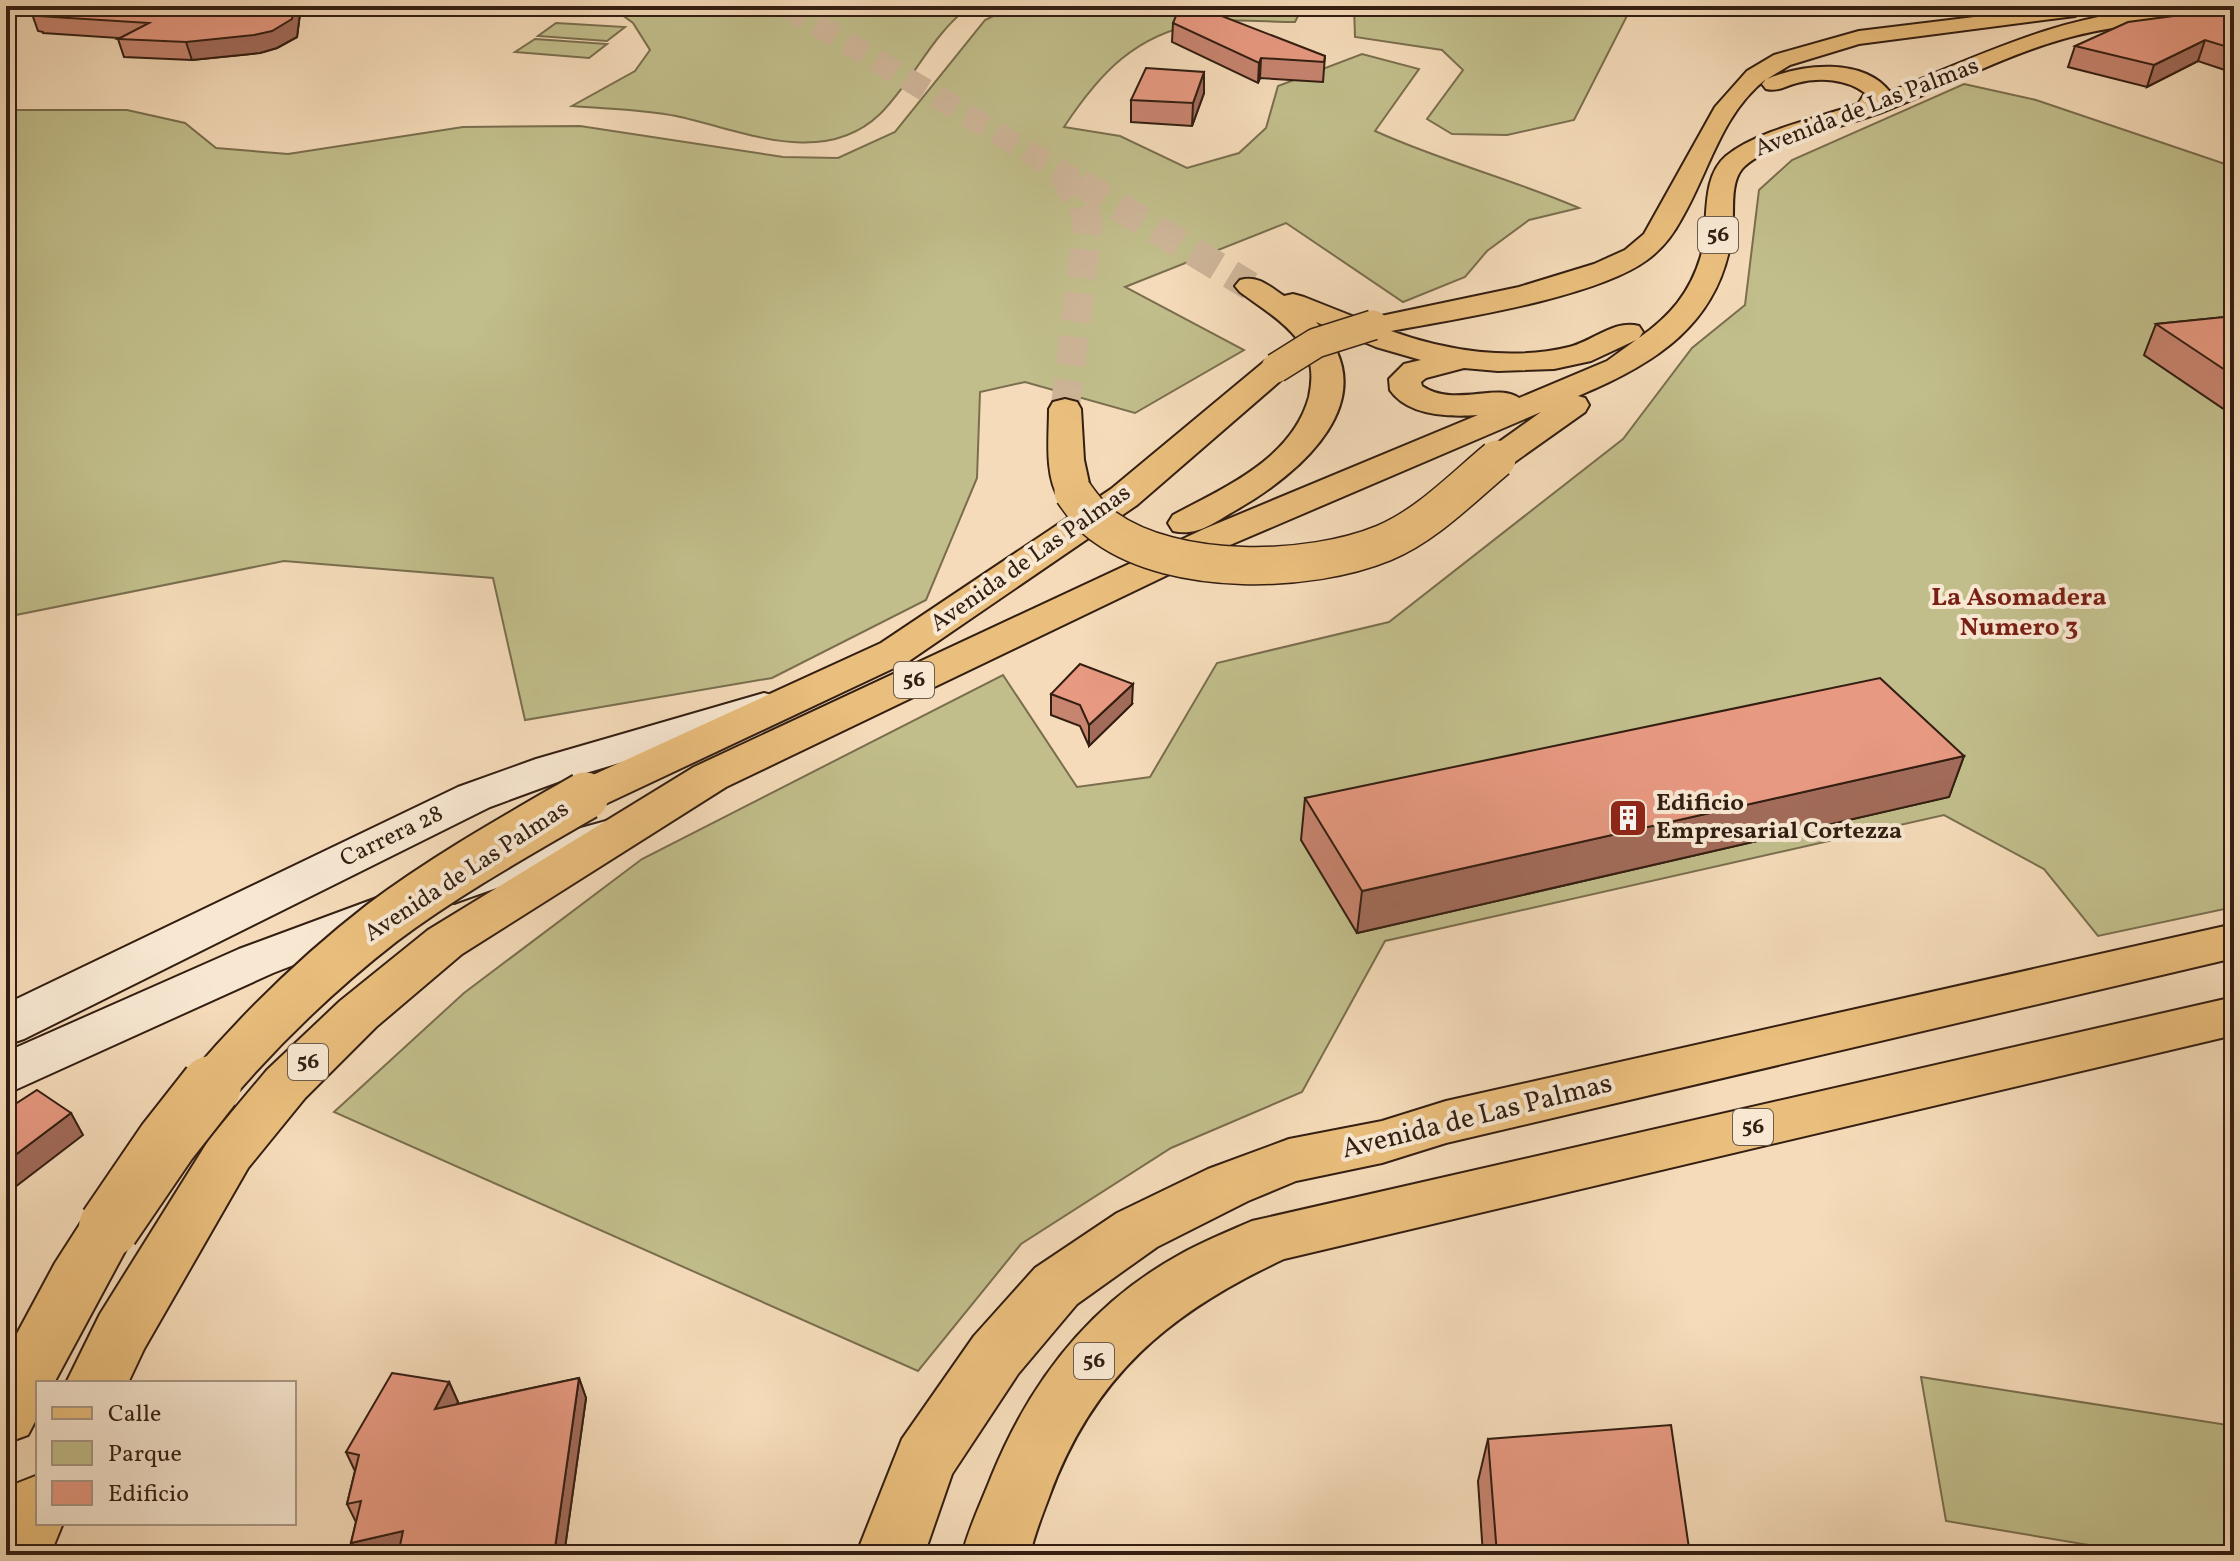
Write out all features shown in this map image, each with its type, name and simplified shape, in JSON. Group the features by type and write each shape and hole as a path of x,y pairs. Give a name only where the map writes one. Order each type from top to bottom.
{"main road":[{"name":"Avenida de Las Palmas","path":"98,1381 121,1333 229,1153 286,1084 358,1014 601,814 797,697 895,652 1124,497 1276,368 1316,343 1373,325 1548,289 1619,264 1653,242 1722,113 1755,76 1775,64 1824,46 1878,36 2114,6"},
{"name":"Avenida de Las Palmas","path":"6,1415 76,1281 143,1171 223,1070 324,972 384,923 447,879 601,814 710,777 1217,537 1618,368 1678,324 1697,300 1715,256 1722,182 1733,163 1758,147 1867,109 2073,29 2171,14 2199,6"},
{"path":"1878,36 1854,57 1851,62 1854,66 1873,74 1913,78 1979,65"},
{"path":"1722,113 1780,81 1814,75 1848,77 1871,85 1878,92 1867,109"},
{"path":"895,652 1173,529 1241,492 1283,463 1310,437 1325,403 1329,374 1322,352 1308,332 1250,286 1392,342 1464,359 1540,361 1584,353 1619,338 1650,317 1675,294 1687,258 1692,218 1683,188"},
{"path":"1293,303 1327,326 1346,349 1357,369 1355,403 1336,448 1308,477"},
{"path":"1453,406 1417,399 1406,390 1405,379 1415,371 1464,359"},
{"path":"1065,409 1067,460 1073,492 1087,511 1111,532 1152,549 1209,563 1265,566 1317,561 1385,543 1445,503 1497,459 1618,368"},
{"path":"1217,537 1308,477 1389,430 1453,406 1516,400 1575,388"},
{"name":"Avenida de Las Palmas","path":"890,1555 925,1460 996,1355 1056,1286 1137,1230 1228,1185 1289,1161 1382,1142 1446,1122 2234,941"},
{"name":"56","path":"996,1555 1043,1434 1068,1391 1093,1362 1144,1309 1192,1277 1272,1238 2234,1016"},
{"path":"16,1555 36,1510"}],"street":[{"name":"Carrera 28","path":"6,1026 474,797 551,769 797,697"},
{"path":"6,1074 256,961 557,850 601,814"}],"green space":[{"path":"610,6 819,6 857,11 879,6 970,6 944,30 880,114 858,130 833,139 808,142 754,136 663,114 572,106 635,71 650,50 633,23"},
{"path":"1014,6 1303,6 1295,22 1236,20 1202,23 1157,36 1121,59 1105,74 1064,127 1120,136 1187,168 1239,153 1266,128 1278,86 1362,54 1419,69 1375,131 1579,208 1529,220 1487,251 1465,277 1403,302 1286,223 1125,287 1244,350 1135,413 1025,382 980,392 977,478 926,600 772,678 525,720 493,578 284,561 6,617 6,110 127,110 185,123 216,148 288,154 463,127 580,126 783,157 838,158 895,132 985,20"},
{"path":"1354,6 1632,6 1574,120 1507,135 1452,134 1427,119 1463,70 1442,50 1355,37"},
{"path":"556,23 625,27 607,41 538,36"},
{"path":"535,39 607,44 589,58 515,52"},
{"path":"1964,84 2036,100 2234,167 2234,907 2098,936 2044,869 1944,815 1385,941 1302,1092 1171,1148 1021,1244 918,1371 334,1112 464,993 642,859 1003,675 1077,787 1150,777 1217,663 1389,622 1623,439 1692,348 1745,305 1759,190 1792,160"},
{"path":"1921,1377 2234,1426 2234,1555 2148,1555 1946,1521"}],"building":[{"path":"39,6 294,6 292,19 272,31 186,42 118,39 149,23 32,14 42,9 33,9"},
{"path":"1180,6 1196,6 1325,56 1324,62 1261,58 1259,63 1173,23"},
{"path":"2234,8 2234,49 2205,40 2154,65 2075,46 2128,22"},
{"path":"1146,68 1204,72 1193,103 1131,100"},
{"path":"2234,316 2234,376 2156,324"},
{"path":"1080,664 1133,684 1089,725 1080,705 1051,694"},
{"path":"1880,678 1964,756 1362,891 1305,798"},
{"path":"37,1090 71,1113 6,1162 6,1110"},
{"path":"392,1373 449,1382 435,1409 579,1378 554,1555 398,1555 403,1531 351,1543 361,1501 347,1504 359,1455 346,1452"},
{"path":"1671,1425 1690,1555 1497,1555 1488,1439"}],"tunnel":[{"path":"786,6 1083,185"},
{"path":"1058,174 1068,185"},
{"path":"1065,409 1088,222 1080,199 1066,183"},
{"path":"1080,183 1250,286"}],"place":[{"name":"Edificio Empresarial Cortezza","path":"1628,818"}],"district":[{"name":"La Asomadera Numero 3","path":"2019,613"}]}
